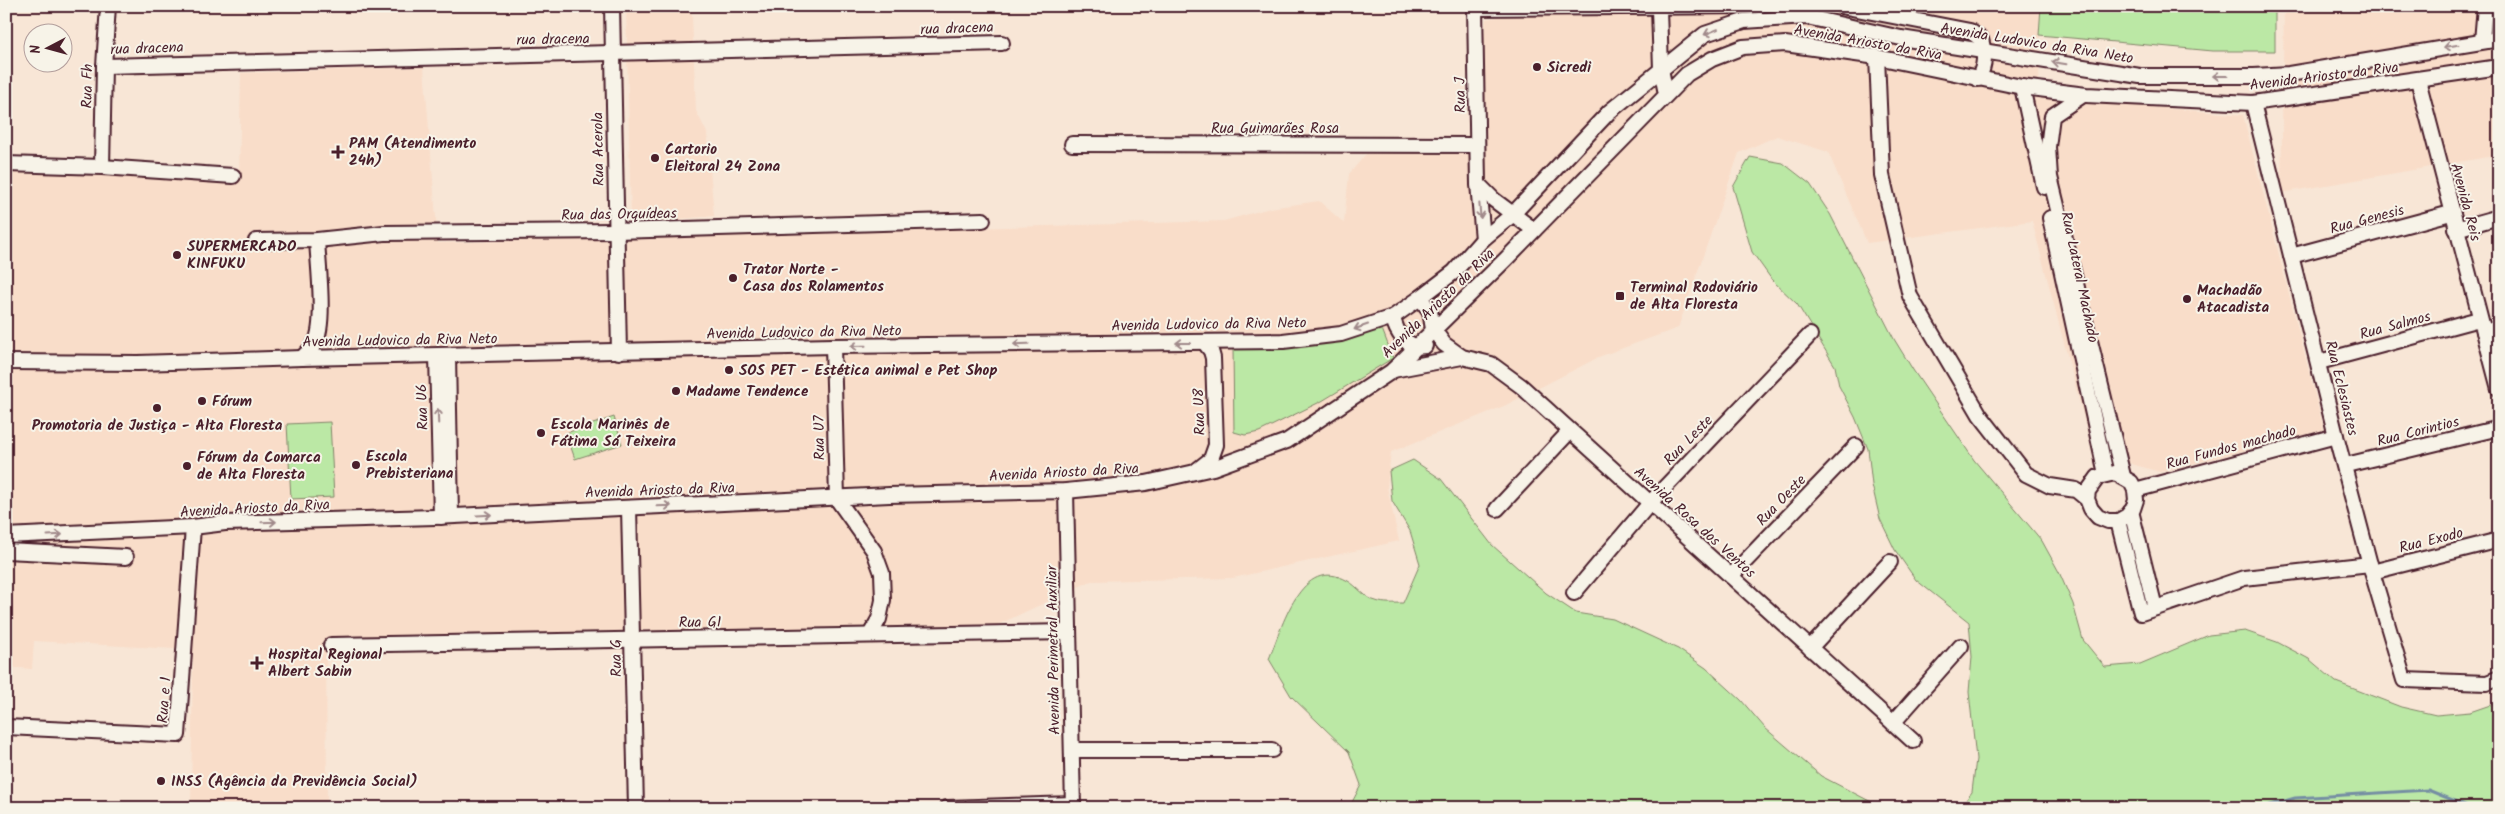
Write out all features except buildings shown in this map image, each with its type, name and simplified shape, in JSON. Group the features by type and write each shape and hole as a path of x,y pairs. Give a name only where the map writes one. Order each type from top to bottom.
{"street":[{"name":"Rua Fh","path":"102,167 104,66 108,6"},
{"name":"Rua Acerola","path":"612,6 619,352"},
{"path":"1841,6 1970,31 1982,39 1986,61 1978,79"},
{"path":"2482,41 2485,6"},
{"path":"1475,7 1659,8 1750,11"},
{"name":"Rua J","path":"1475,7 1478,184 1483,239"},
{"path":"1659,8 1661,69 1666,94"},
{"name":"Avenida Ludovico da Riva Neto","path":"6,362 138,363 834,346 1283,341 1341,334 1393,317 1454,272 1483,239 1512,215 1609,112 1705,34 1750,11 1807,17 1901,38 2140,76 2254,76 2334,67 2499,39"},
{"path":"1901,38 1902,17"},
{"name":"rua dracena","path":"104,66 1002,43"},
{"name":"Avenida Ariosto da Riva","path":"6,536 192,527 225,523 446,517 837,499 889,494 1066,491 1146,483 1192,473 1287,441 1392,371 1506,259 1687,74 1712,59 1743,46 1785,44 1877,57 1978,79 2083,95 2253,103 2499,67"},
{"path":"1877,57 1882,175 1910,296 1980,415 2026,474 2050,486 2076,490 2088,499"},
{"name":"Avenida Reis","path":"2418,80 2499,389"},
{"name":"Rua Lateral Machado","path":"2022,87 2106,474"},
{"path":"2083,95 2052,116 2048,147 2050,176 2124,476 2135,490 2136,500 2131,511 2118,521 2108,521 2098,517 2090,509 2088,499 2092,483 2106,474 2115,473 2124,476"},
{"name":"Rua Eclesiastes","path":"2253,103 2336,436 2346,465 2371,568 2404,680 2487,684 2499,678"},
{"name":"Rua Guimarães Rosa","path":"1072,144 1477,145"},
{"path":"6,164 102,167 233,176"},
{"path":"1478,184 1512,215 1534,230"},
{"name":"Rua Genesis","path":"2290,256 2452,213"},
{"path":"2456,229 2499,218"},
{"name":"Rua das Orquídeas","path":"256,241 317,240 384,233 616,231 982,220"},
{"path":"302,358 315,344 319,333 320,300 317,240"},
{"path":"1420,298 1430,311 1433,329"},
{"path":"1393,317 1400,335 1408,342 1418,347 1444,344"},
{"name":"Rua Salmos","path":"2319,362 2482,326 2499,328"},
{"name":"Avenida Rosa dos Ventos","path":"1433,329 1444,344 1462,357 1491,364 1521,386 1913,741"},
{"name":"Rua Leste","path":"1574,593 1650,503 1810,335"},
{"name":"Rua U8","path":"1192,473 1207,464 1220,446 1213,358 1211,351 1204,342"},
{"name":"Rua U8","path":"1218,402 1220,362 1230,342"},
{"name":"Rua U7","path":"834,346 837,499"},
{"name":"Rua U6","path":"443,356 446,517"},
{"path":"1392,371 1462,357"},
{"name":"Rua Corintios","path":"2346,465 2499,428"},
{"path":"1497,509 1570,431"},
{"name":"Rua Fundos machado","path":"2135,490 2336,436"},
{"name":"Rua U8","path":"1220,446 1234,460"},
{"name":"Rua Oeste","path":"1731,576 1856,446"},
{"name":"Avenida Perimetral Auxiliar","path":"1066,491 1073,806"},
{"path":"837,499 874,551 882,573 883,600 879,619 870,635"},
{"name":"Rua G","path":"629,508 636,808"},
{"path":"2131,511 2155,608"},
{"name":"Rua Exodo","path":"2118,521 2141,613 2244,578 2371,568 2499,540"},
{"name":"Rua e 1","path":"6,727 178,735 192,527"},
{"path":"6,551 126,557"},
{"path":"1810,648 1890,562"},
{"name":"Rua G1","path":"331,645 1069,632"},
{"path":"1893,723 1961,646"},
{"path":"1072,750 1272,750"},
{"path":"947,808 1073,806"}],"shaded area":[{"path":"626,6 689,6 692,16 696,111 707,133 714,216 631,223"},
{"path":"1567,6 2040,6 2039,97 2243,115 2324,430 2160,472 2093,453 2032,221 1867,243 1828,152 1777,136 1739,153 1678,328 1601,356 1504,406 1391,452 1387,487 1399,541 1233,578 1091,581 995,626 615,631 326,639 327,808 191,808 193,650 34,641 32,669 6,667 6,170 239,181 241,73 424,67 438,243 1224,221 1270,208 1319,201 1344,223 1349,174 1366,154 1471,149 1486,19"},
{"path":"2284,6 2499,6 2499,155 2281,193"}],"green space":[{"path":"2041,6 2275,6 2275,51 2213,51 2039,35"},
{"path":"1750,157 1783,163 1810,184 1830,214 1894,339 1913,370 1974,460 2042,541 2059,572 2073,604 2083,640 2105,667 2140,664 2209,635 2245,631 2277,642 2309,659 2336,682 2401,707 2436,715 2470,712 2499,702 2499,808 1960,808 1972,792 1976,759 1969,692 1972,657 1969,622 1916,580 1895,550 1880,519 1872,485 1868,449 1855,417 1839,386 1835,366 1797,304 1772,280 1752,252 1733,187"},
{"path":"1382,329 1393,358 1322,401 1259,432 1245,435 1234,432 1233,349 1284,349"},
{"path":"614,417 622,444 575,459 566,433"},
{"path":"330,422 334,497 291,499 287,424"},
{"path":"1413,460 1441,479 1492,545 1546,593 1576,613 1613,619 1678,649 1706,668 1741,700 1765,728 1821,776 1883,808 1349,808 1361,785 1349,752 1291,696 1269,659 1287,613 1306,585 1318,577 1332,575 1348,581 1372,600 1386,603 1403,603 1420,564 1410,531 1392,501 1389,471"}],"waterway":[{"path":"2260,808 2295,798 2428,790 2472,808"}],"place":[{"name":"Sicredi","path":"1537,67"},
{"name":"PAM (Atendimento 24h)","path":"338,152"},
{"name":"Cartorio Eleitoral 24 Zona","path":"655,158"},
{"name":"SUPERMERCADO KINFUKU","path":"177,255"},
{"name":"Trator Norte - Casa dos Rolamentos","path":"733,278"},
{"name":"Terminal Rodoviário de Alta Floresta","path":"1620,296"},
{"name":"Machadão Atacadista","path":"2187,299"},
{"name":"SOS PET - Estética animal e Pet Shop","path":"729,370"},
{"name":"Madame Tendence","path":"676,391"},
{"name":"Fórum","path":"202,401"},
{"name":"Promotoria de Justiça - Alta Floresta","path":"157,408"},
{"name":"Escola Marinês de Fátima Sá Teixeira","path":"541,433"},
{"name":"Escola Prebisteriana","path":"356,465"},
{"name":"Fórum da Comarca de Alta Floresta","path":"187,466"},
{"name":"Hospital Regional Albert Sabin","path":"257,663"},
{"name":"INSS (Agência da Previdência Social)","path":"161,781"}]}
